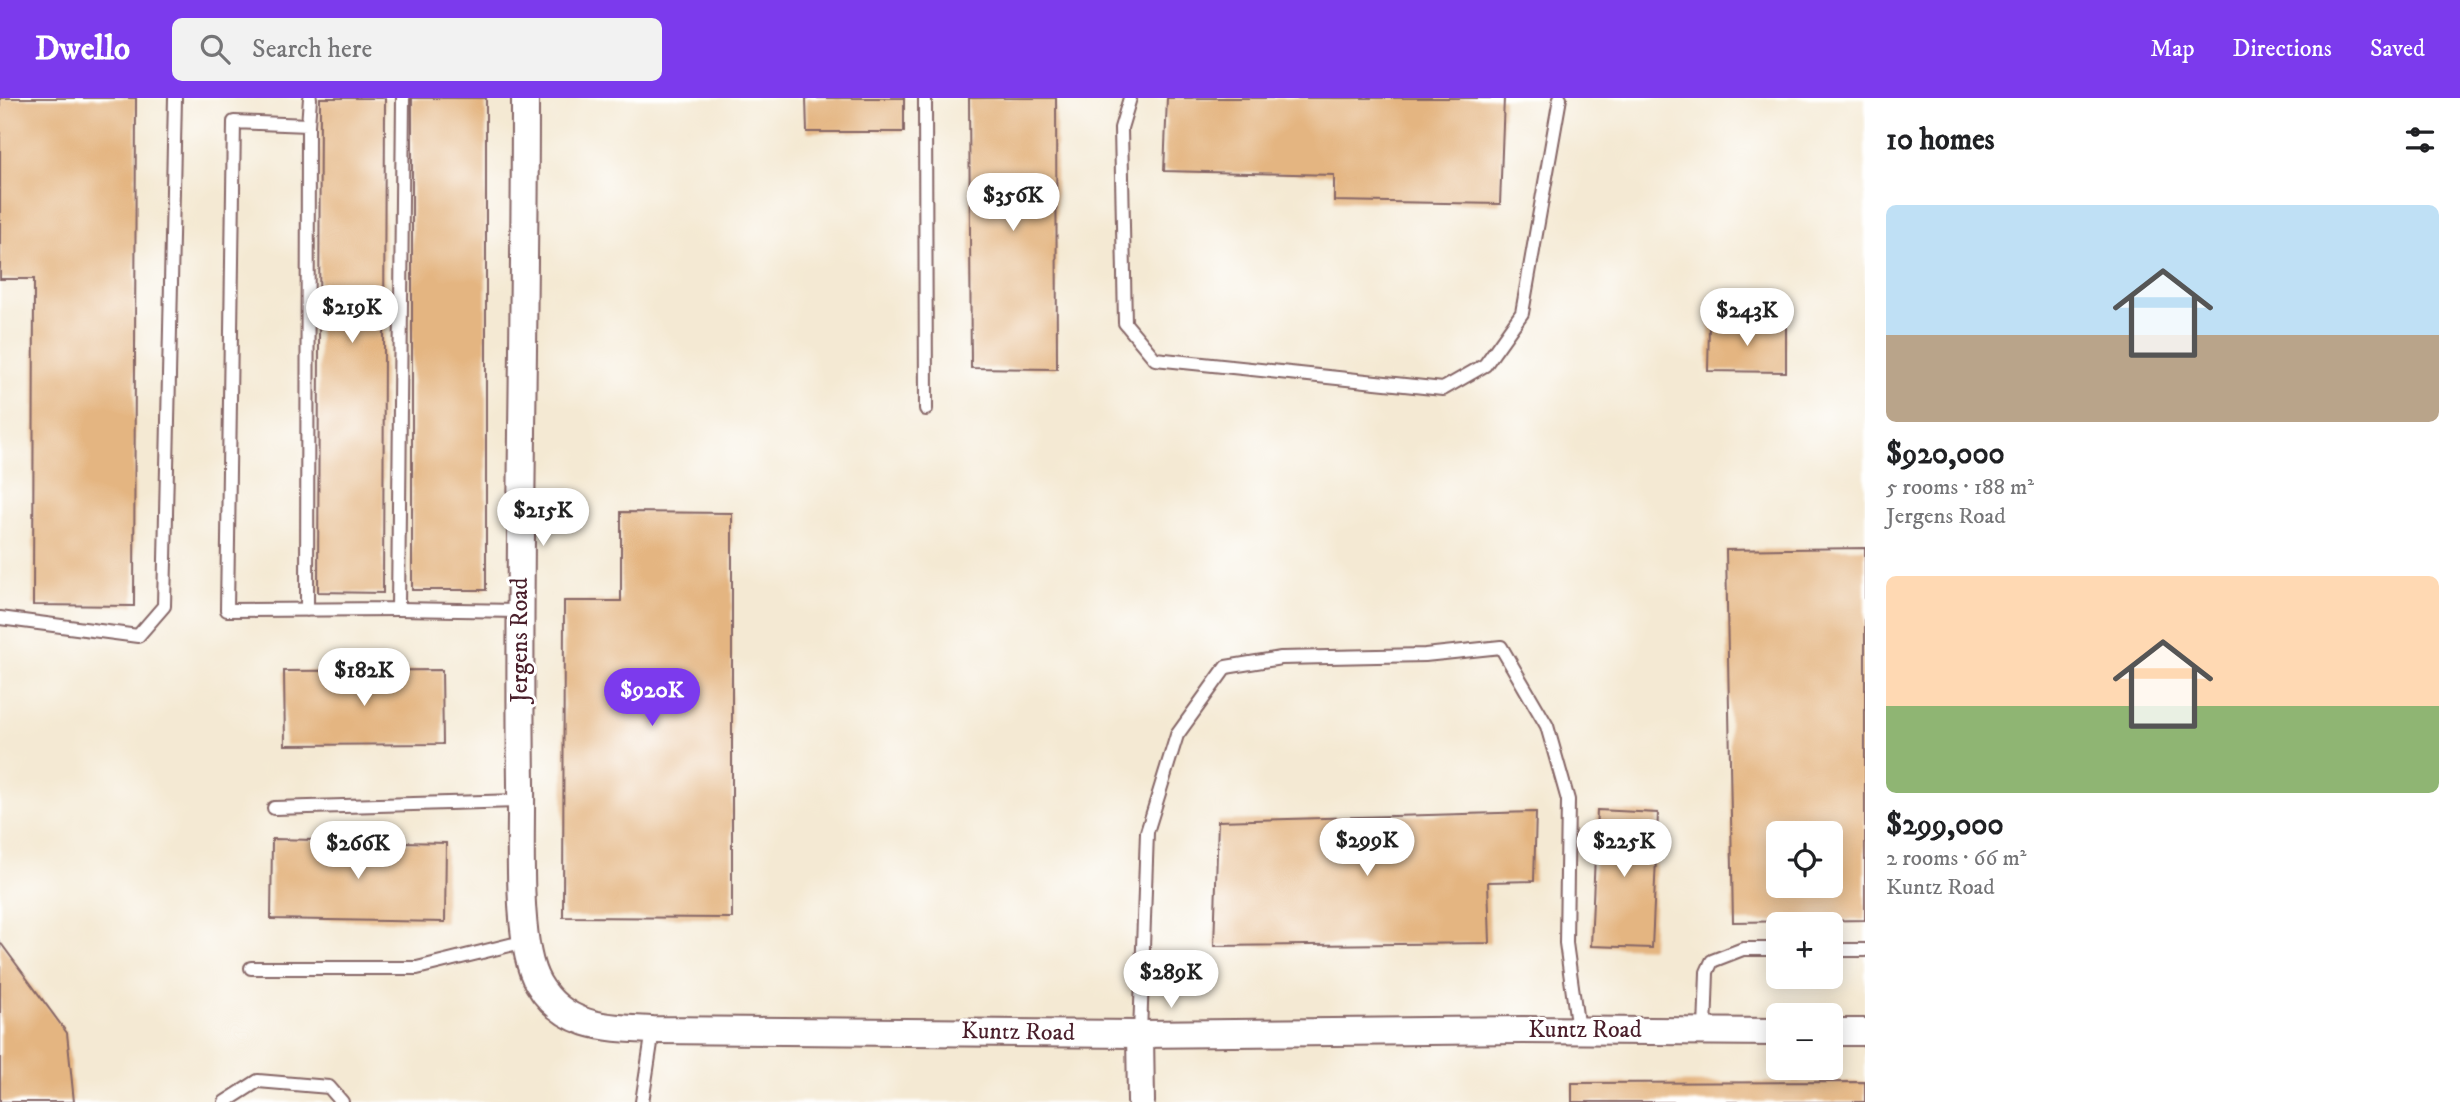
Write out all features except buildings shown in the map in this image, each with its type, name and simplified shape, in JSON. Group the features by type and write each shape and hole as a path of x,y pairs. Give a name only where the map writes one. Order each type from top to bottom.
{"street":[{"name":"Jergens Road","path":"525,98 519,611 523,914 528,963 539,984 557,1006"},
{"name":"Kuntz Road","path":"557,1006 579,1020 602,1028 653,1030 1140,1034 1766,1031"},
{"path":"1843,1032 1865,1032"},
{"path":"1140,1034 1141,1102"}],"lane":[{"path":"0,618 138,636 164,606 175,98"},
{"path":"307,610 310,98"},
{"path":"398,610 403,98"},
{"path":"925,98 926,410"},
{"path":"1130,98 1121,128 1125,323 1155,359 1443,389 1485,365 1522,313 1560,98"},
{"path":"308,125 234,122 228,610 519,611"},
{"path":"1140,1034 1147,832 1177,735 1226,667 1281,658 1425,655 1501,647 1547,726 1568,800 1566,943 1578,1030"},
{"path":"274,808 521,801"},
{"path":"251,968 417,968 526,942"},
{"path":"1705,1031 1707,972 1712,961 1743,949 1766,949"},
{"path":"1843,950 1865,950"},
{"path":"642,1102 653,1030"},
{"path":"225,1102 258,1081 329,1087 342,1102"}]}
